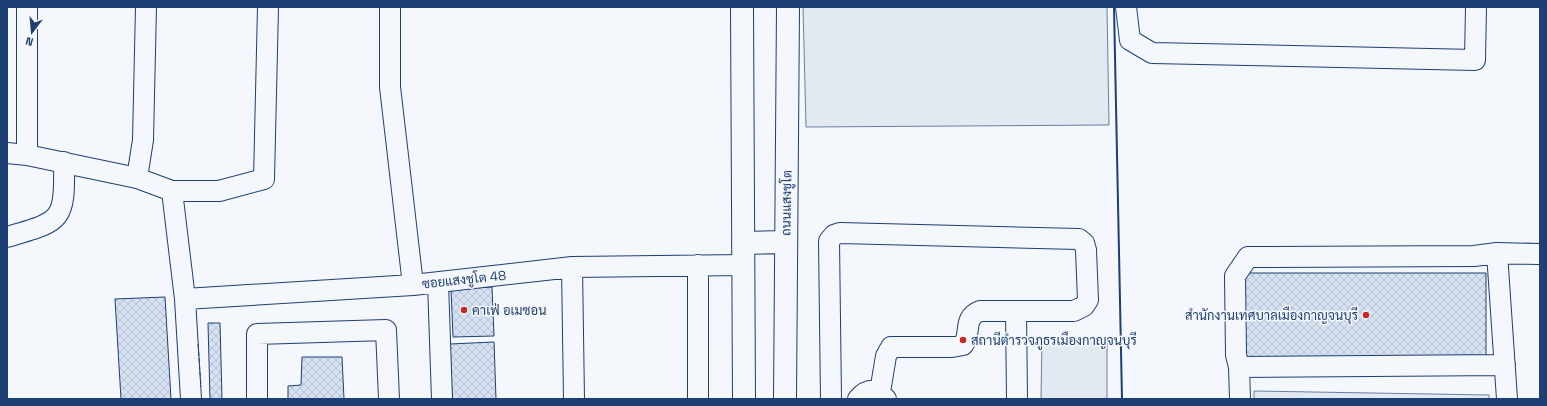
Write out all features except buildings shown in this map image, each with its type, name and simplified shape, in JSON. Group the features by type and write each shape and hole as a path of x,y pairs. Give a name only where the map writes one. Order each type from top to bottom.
{"main road":[{"path":"742,7 744,399"},
{"name":"ถนนแสงชูโต","path":"785,399 788,7"},
{"path":"744,243 786,242"}],"street":[{"path":"27,7 27,155"},
{"path":"136,178 143,140 146,7"},
{"path":"7,153 64,162 136,178 172,191 219,190 264,179 268,7"},
{"path":"390,7 390,87 413,285"},
{"path":"1126,7 1130,40 1152,53 1475,60 1476,7"},
{"path":"7,237 46,226 55,219 63,205 65,193 64,162"},
{"path":"172,191 185,299 191,399"},
{"path":"832,399 829,241 834,235 840,233 1079,239 1084,243 1086,250 1088,300 1084,306 1074,311 980,311 974,314 968,326 964,345 891,347 886,356 883,396 872,390 864,393 858,399"},
{"path":"1497,253 1506,365 1507,399"},
{"path":"1240,399 1239,367 1236,355 1235,276 1248,257 1474,256 1497,253 1540,254"},
{"path":"698,265 698,399"},
{"name":"ซอยแสงชูโต 48","path":"185,299 438,283 572,266 744,265"},
{"path":"572,266 574,399"},
{"path":"438,283 442,399"},
{"path":"1016,311 1017,399"},
{"path":"257,399 257,334 386,330 389,399"},
{"path":"1239,367 1506,365"}],"shaded area":[{"path":"803,7 1107,7 1109,125 806,127"},
{"path":"1042,338 1107,339 1107,399 1041,399"},
{"path":"1254,391 1489,395 1489,399 1254,399"}],"fence":[{"path":"198,344 201,387"}],"wall":[{"path":"1114,7 1122,399"}],"place":[{"name":"คาเฟ่ อเมซอน","path":"464,310"},
{"name":"สำนักงานเทศบาลเมืองกาญจนบุรี","path":"1366,315"},
{"name":"สถานีตำรวจภูธรเมืองกาญจนบุรี","path":"963,340"}]}
